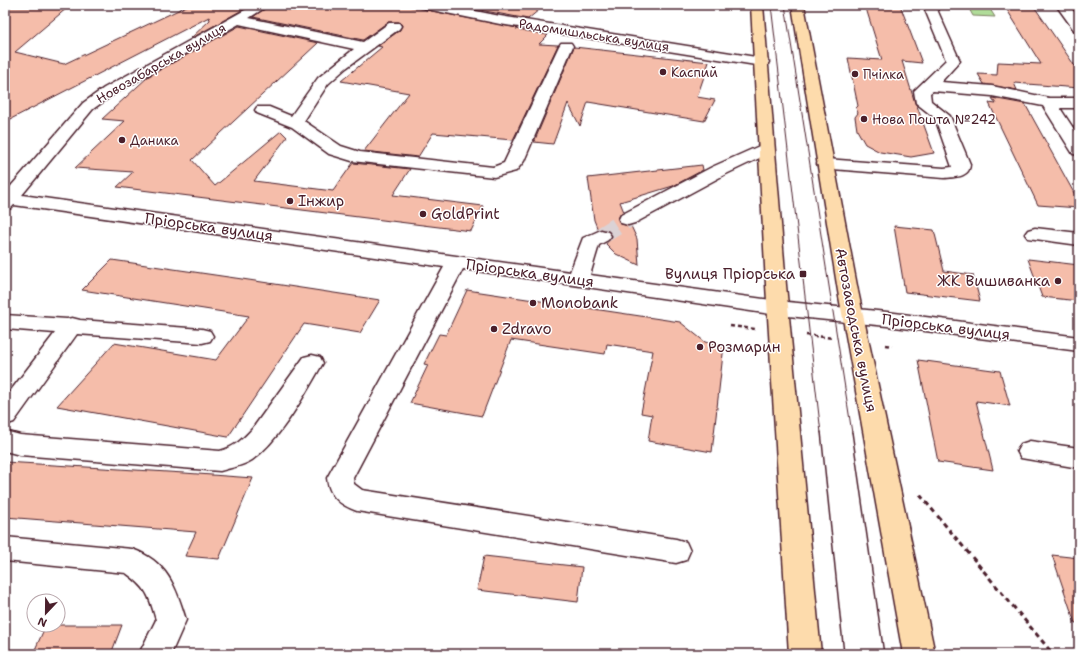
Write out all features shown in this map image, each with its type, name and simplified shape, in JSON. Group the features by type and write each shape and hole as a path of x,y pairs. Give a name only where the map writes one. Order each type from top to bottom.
{"main road":[{"path":"757,5 762,62 766,148 805,654"},
{"name":"Автозаводська вулиця","path":"798,5 853,316 919,654"}],"street":[{"name":"Новозабарська вулиця","path":"7,200 88,106 109,91 263,5"},
{"name":"Радомишльська вулиця","path":"427,5 500,20 762,62"},
{"path":"826,164 944,173 956,172 961,169 961,164 942,116 924,103 922,91 930,86 953,61 929,5"},
{"path":"1062,5 1079,27"},
{"path":"236,19 365,47"},
{"path":"294,123 323,81 394,26"},
{"path":"263,110 294,123 335,150 358,158 481,172 494,172 502,170 515,161 566,46"},
{"path":"930,86 986,90 1049,103 1079,103"},
{"path":"1049,103 1079,150"},
{"path":"628,220 766,148"},
{"name":"Пріорська вулиця","path":"7,200 578,280 779,320 853,316 1079,344"},
{"path":"1035,234 1079,239"},
{"path":"578,280 590,242 600,236"},
{"path":"456,262 340,478 341,487 346,494 357,500 676,551"},
{"path":"5,322 72,325 202,336"},
{"path":"5,416 72,325"},
{"path":"5,441 20,445 220,461 242,454 254,444 312,363"},
{"path":"1030,451 1079,458"},
{"path":"5,549 132,561 151,575 164,593 170,620 155,654"}],"path":[{"path":"730,326 779,320 858,342 892,346"},
{"path":"920,495 1053,654"}],"green space":[{"path":"967,5 988,6 995,17 973,16"}],"building":[{"path":"189,5 251,5 190,39 210,20 209,17 5,122 5,7 67,8 15,52 64,64"},
{"path":"270,5 402,5 548,35 539,44 558,45 513,140 433,133 418,157 364,151 409,93 341,81 382,47 378,46 400,30 402,25 399,22 388,22 363,40 253,17"},
{"path":"453,5 545,5 528,19"},
{"path":"865,5 900,5 922,63 902,61 915,103 934,153 911,157 880,152 865,144 857,130 855,117 858,113 856,108 858,106 848,58 882,60"},
{"path":"1004,5 1033,5 1079,72 1079,88 1014,83 1017,90 984,84 978,74 997,75 998,62 1041,64"},
{"path":"239,26 318,43 192,160 215,186 281,131 287,137 254,181 333,191 353,163 410,169 393,195 483,206 471,231 117,187 133,172 75,168 125,121 102,119 149,76"},
{"path":"574,47 709,62 697,97 715,100 704,121 588,102 580,126 568,103 553,144 534,142"},
{"path":"992,98 1025,104 1079,202 1079,208 1038,205 989,103 996,104"},
{"path":"702,165 703,170 673,186 620,202 624,212 620,214 618,220 621,224 631,226 637,239 639,265 616,254 606,244 612,236 608,231 601,229 598,230 594,220 588,178"},
{"path":"894,226 934,230 944,271 973,275 980,301 905,292"},
{"name":"ЖК Вишиванка","path":"1028,259 1079,265 1079,301 1042,297"},
{"path":"112,260 380,300 360,333 304,324 228,437 57,406 114,343 216,360 249,316 82,290"},
{"path":"467,290 680,322 705,342 724,345 712,452 648,441 652,415 641,413 653,351 607,344 605,354 511,340 482,416 410,403 428,365 424,364 439,334 446,335"},
{"path":"918,360 1000,371 1010,406 976,401 993,470 938,462"},
{"path":"5,462 253,478 219,559 185,556 196,532 5,517"},
{"path":"1052,555 1079,558 1079,622 1075,623"},
{"path":"484,556 582,567 578,602 477,590"},
{"path":"66,625 122,625 111,654 33,654 42,633 66,633"}],"tunnel":[{"path":"601,236 628,219"}],"tram line":[{"path":"771,5 821,433"},
{"path":"785,5 852,433"},
{"path":"821,432 844,654"},
{"path":"852,432 884,654"}],"place":[{"name":"Каспий","path":"663,72"},
{"name":"Пчілка","path":"855,74"},
{"name":"Нова Пошта №242","path":"864,119"},
{"name":"Даника","path":"122,140"},
{"name":"Інжир","path":"290,201"},
{"name":"GoldPrint","path":"423,214"},
{"name":"Вулиця Пріорська","path":"803,274"},
{"name":"ЖК Вишиванка","path":"1058,281"},
{"name":"Monobank","path":"533,303"},
{"name":"Zdravo","path":"494,329"},
{"name":"Розмарин","path":"700,347"}]}
